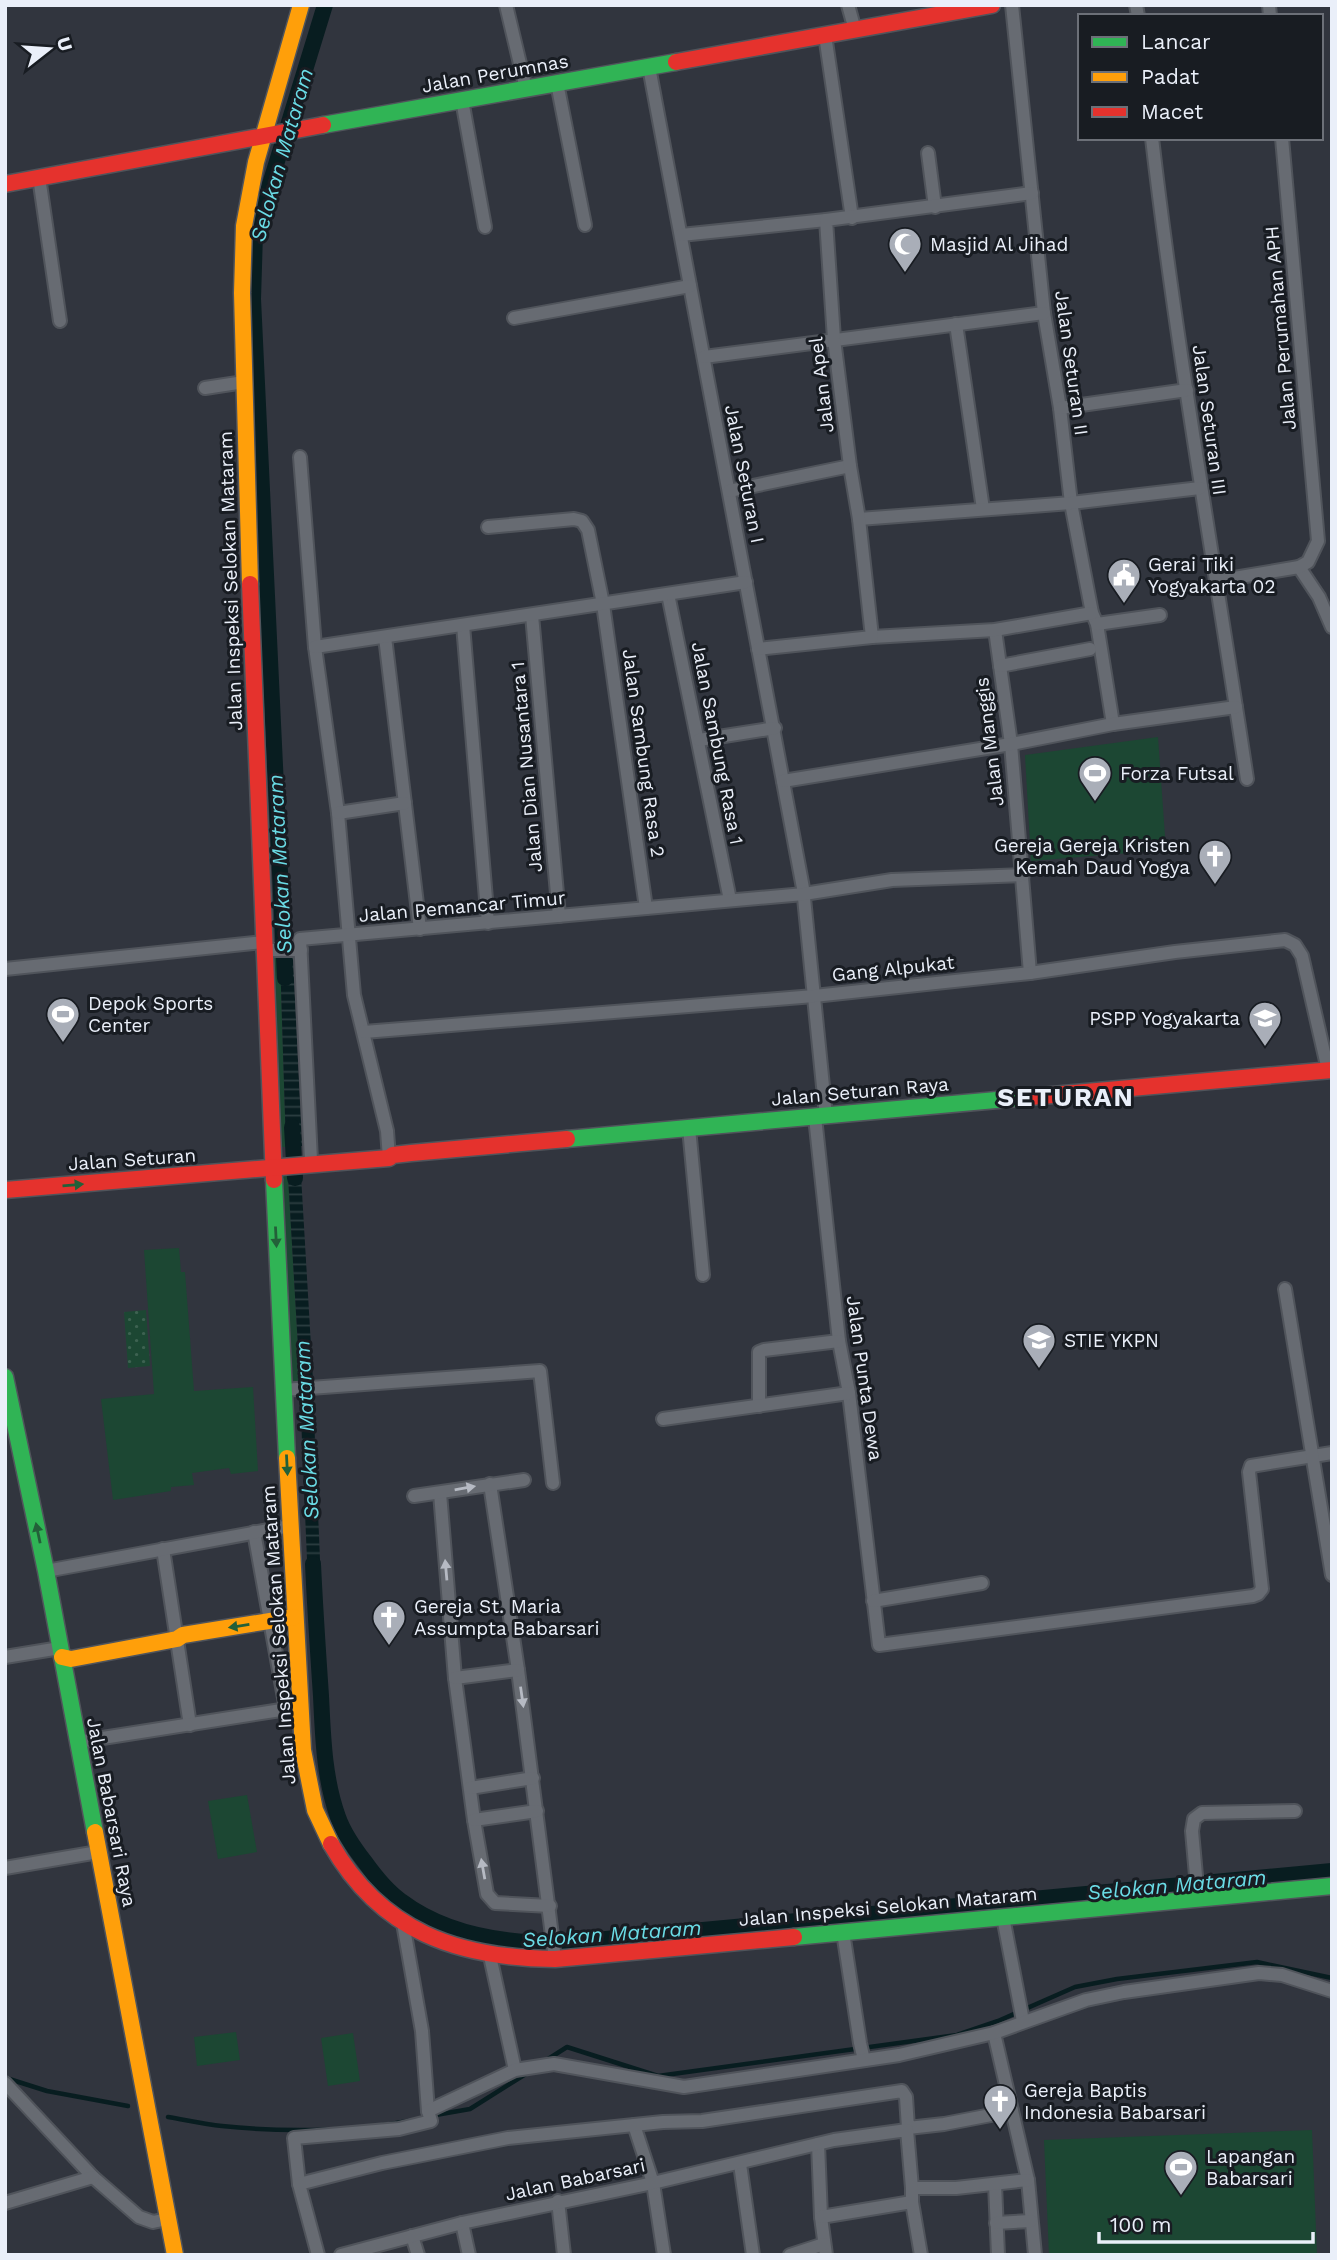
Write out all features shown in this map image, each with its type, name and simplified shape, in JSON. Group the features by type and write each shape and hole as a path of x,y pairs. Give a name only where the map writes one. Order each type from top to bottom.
{"main road":[{"name":"Jalan Inspeksi Selokan Mataram","path":"301,5 263,136 249,199 243,239 242,293 274,1167 290,1390 293,1708 311,1798 323,1829 357,1883 378,1905 403,1923 446,1943 490,1956 521,1960 1003,1917 1197,1893 1332,1886"},
{"name":"Jalan Perumnas","path":"5,184 992,5"},
{"name":"Jalan Seturan Raya","path":"274,1167 1330,1070"},
{"name":"Jalan Seturan","path":"5,1190 274,1167"},
{"name":"Jalan Babarsari Raya","path":"5,1377 46,1572 175,2255"},
{"path":"61,1653 294,1617"}],"street":[{"path":"506,5 526,89"},
{"path":"848,5 855,30"},
{"name":"Jalan Seturan II","path":"1012,5 1044,313 1060,408 1071,503 1113,724"},
{"path":"825,36 852,218"},
{"name":"Jalan Seturan I","path":"649,66 775,728 803,891"},
{"path":"557,83 585,225"},
{"path":"462,100 485,227"},
{"name":"Jalan Seturan III","path":"1152,140 1200,488 1247,779"},
{"name":"Jalan Perumahan APH","path":"1282,140 1317,513 1318,541 1308,562 1299,567"},
{"path":"928,153 934,207"},
{"path":"39,177 60,321"},
{"path":"681,235 852,218 1032,193"},
{"name":"Jalan Apel","path":"826,220 834,339 872,637"},
{"path":"514,318 690,286"},
{"path":"704,357 1044,313"},
{"path":"956,324 983,509"},
{"path":"205,388 244,382"},
{"path":"1060,408 1187,390"},
{"path":"300,457 315,647 338,813 349,936 300,939 298,950 308,1162"},
{"path":"729,491 850,466"},
{"path":"859,519 1071,503 1200,488"},
{"path":"1317,513 1332,512"},
{"name":"Jalan Sambung Rasa 2","path":"488,527 574,519 582,521 587,530 603,604 646,908"},
{"path":"1216,581 1299,567 1329,611 1332,627"},
{"path":"315,647 746,583"},
{"name":"Jalan Sambung Rasa 1","path":"668,594 730,901"},
{"name":"Jalan Dian Nusantara 1","path":"532,615 559,916"},
{"path":"758,649 872,637 1160,615"},
{"path":"463,625 488,923"},
{"name":"Jalan Manggis","path":"995,629 1011,744 1030,973"},
{"path":"385,637 420,929"},
{"path":"1000,666 1090,649"},
{"path":"783,781 1011,744 1113,724 1236,707"},
{"path":"699,740 775,728"},
{"path":"338,813 405,803"},
{"name":"Jalan Pemancar Timur","path":"390,1155 387,1131 355,995 349,936 730,901 892,880 1023,875"},
{"path":"803,891 814,996 821,1116"},
{"name":"Gang Alpukat","path":"363,1032 814,996 1030,973 1175,952 1285,940 1294,945 1302,956 1330,1070"},
{"path":"5,969 268,947 298,950"},
{"name":"Jalan Punta Dewa","path":"821,1116 839,1341 849,1393 878,1645 1258,1594 1262,1588 1249,1472 1251,1466 1312,1456"},
{"path":"689,1128 703,1275"},
{"path":"1285,1289 1332,1575"},
{"path":"759,1406 759,1352 839,1341"},
{"path":"290,1390 540,1371 553,1483"},
{"path":"663,1419 849,1393"},
{"path":"1312,1456 1332,1453"},
{"path":"414,1496 524,1480"},
{"path":"490,1484 533,1778 555,1956"},
{"path":"440,1493 455,1678 474,1820 488,1894 495,1903 550,1913"},
{"path":"46,1572 290,1526"},
{"path":"78,1742 293,1708 270,1620 254,1532"},
{"path":"163,1549 190,1725"},
{"path":"873,1601 982,1583"},
{"path":"5,1657 61,1653"},
{"path":"455,1678 518,1670"},
{"path":"470,1788 533,1778"},
{"path":"474,1820 537,1811"},
{"path":"1197,1893 1193,1860 1194,1819 1202,1813 1295,1811"},
{"path":"5,1868 98,1852"},
{"path":"1003,1917 1022,2017"},
{"path":"318,2255 299,2184 294,2138 399,2129 431,2121 422,2031 403,1923"},
{"path":"843,1931 862,2052"},
{"path":"490,1956 515,2070"},
{"path":"428,2111 515,2070 562,2064 681,2086 862,2052 899,2055 994,2033 1022,2017 1124,1992 1259,1973 1282,1975 1332,1991"},
{"path":"994,2033 1028,2180 1035,2255"},
{"path":"5,2083 93,2177 139,2217 153,2222 167,2219"},
{"path":"299,2184 382,2163 508,2138 702,2121 902,2091 906,2097 908,2128 1012,2111"},
{"path":"634,2126 653,2183 664,2255"},
{"name":"Jalan Babarsari","path":"341,2255 376,2250 412,2236 558,2201 740,2164 818,2144 907,2130 912,2202 921,2255"},
{"path":"790,2255 825,2249 818,2144"},
{"path":"740,2164 753,2255"},
{"path":"5,2203 93,2177"},
{"path":"912,2188 956,2188 1028,2180"},
{"path":"995,2184 998,2255"},
{"path":"558,2201 564,2255"},
{"path":"821,2217 912,2202"},
{"path":"996,2223 1031,2221"},
{"path":"462,2223 470,2255"},
{"path":"412,2236 418,2255"}],"green space":[{"name":"Forza Futsal","path":"1158,737 1166,850 1031,861 1025,755"},
{"path":"280,957 286,1147 279,1147 271,958"},
{"path":"280,1176 288,1176 300,1381 292,1382"},
{"path":"179,1248 181,1272 185,1272 194,1391 253,1387 258,1471 231,1474 229,1468 192,1473 194,1485 171,1487 171,1491 113,1500 101,1399 154,1394 144,1250"},
{"path":"146,1310 150,1366 128,1368 124,1312"},
{"path":"247,1795 257,1852 218,1859 208,1801"},
{"path":"236,2032 240,2060 197,2066 194,2037"},
{"path":"353,2033 360,2081 328,2086 321,2038"},
{"name":"Lapangan Babarsari","path":"1312,2130 1317,2255 1049,2255 1044,2140"}],"water":[{"path":"293,956 302,1146 286,1147 280,957"},
{"path":"301,1175 313,1380 300,1381 288,1176"},
{"path":"300,1393 313,1393 321,1583 308,1584"}],"waterway":[{"name":"Selokan Mataram","path":"285,978 253,299 255,233 325,5"},
{"name":"Selokan Mataram","path":"292,1127 295,1178"},
{"name":"Selokan Mataram","path":"313,1564 325,1757 333,1802 340,1823 357,1851 391,1893 419,1913 458,1929 521,1942 563,1943 1332,1871"},
{"path":"545,2061 567,2047 658,2076 957,2035 998,2021 1075,1987 1117,1979 1257,1962 1332,1978"},
{"path":"430,2116 470,2109 529,2072"},
{"path":"6,2078 47,2091 128,2106"},
{"path":"168,2117 222,2126 291,2130 340,2129 408,2121"}],"traffic: fast":[{"path":"323,125 676,62"},
{"path":"567,1139 1030,1097"},
{"path":"274,1180 287,1458"},
{"path":"5,1377 46,1571 95,1832"},
{"path":"794,1937 1332,1886"}],"traffic: slow":[{"path":"250,584 242,293 244,226 256,162 301,5"},
{"path":"287,1458 303,1750 315,1810 331,1844"},
{"path":"62,1657 71,1659 177,1639 183,1635 294,1617"},
{"path":"95,1832 175,2255"}],"traffic: jam":[{"path":"676,62 992,5"},
{"path":"5,184 323,125"},
{"path":"250,584 274,1180"},
{"path":"1030,1097 1332,1070"},
{"path":"5,1190 389,1158 411,1153 567,1139"},
{"path":"331,1844 351,1874 373,1899 398,1919 425,1934 486,1953 555,1959 794,1937"}],"place":[{"name":"Masjid Al Jihad","path":"905,274"},
{"name":"Gerai Tiki Yogyakarta 02","path":"1124,605"},
{"name":"Forza Futsal","path":"1095,803"},
{"name":"Gereja Gereja Kristen Kemah Daud Yogya","path":"1215,886"},
{"name":"Depok Sports Center","path":"63,1044"},
{"name":"PSPP Yogyakarta","path":"1265,1048"},
{"name":"STIE YKPN","path":"1039,1370"},
{"name":"Gereja St. Maria Assumpta Babarsari","path":"389,1647"},
{"name":"Gereja Baptis Indonesia Babarsari","path":"1000,2131"},
{"name":"Lapangan Babarsari","path":"1181,2197"}],"district":[{"name":"SETURAN","path":"1066,1097"}]}
